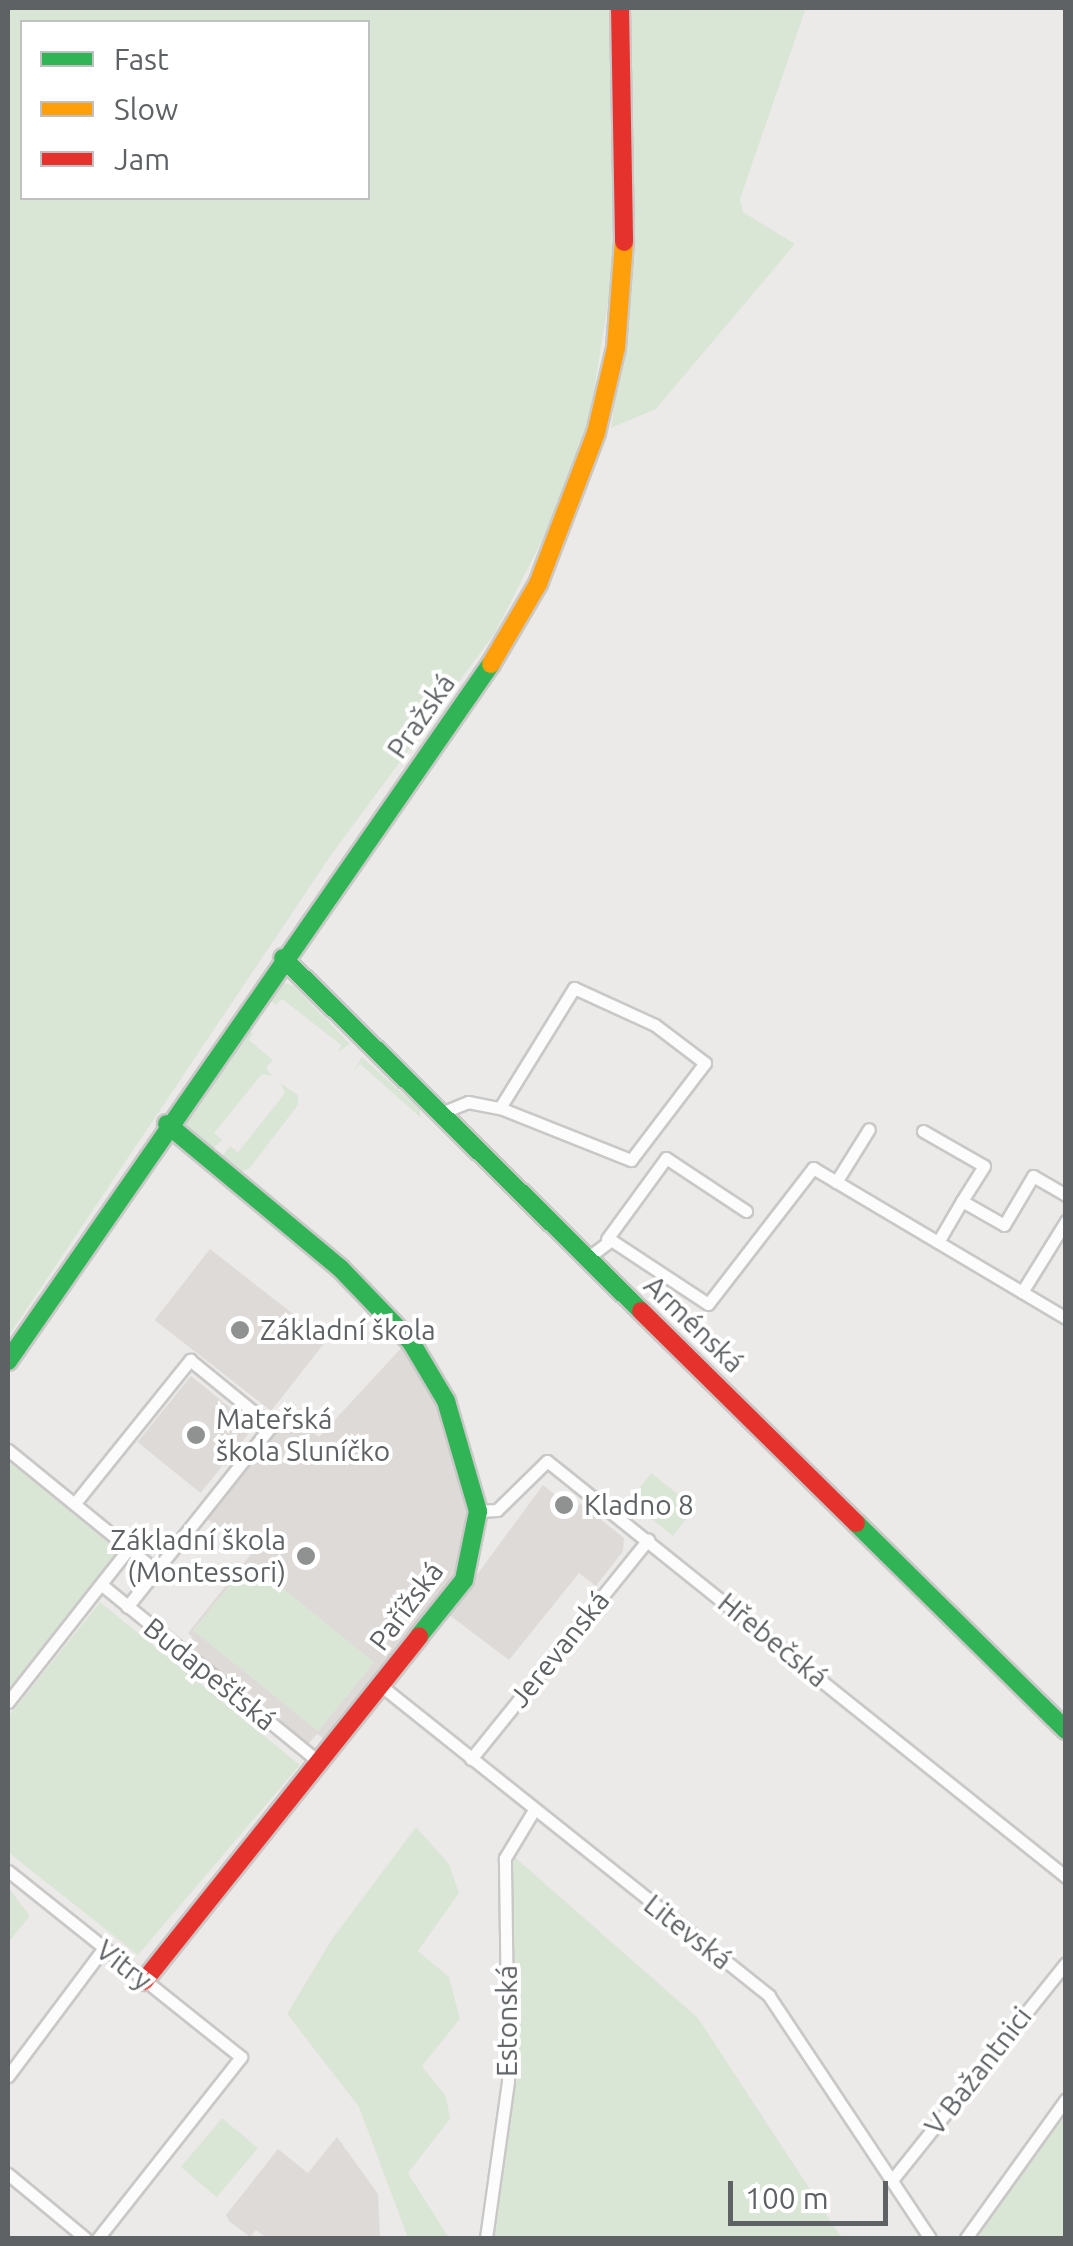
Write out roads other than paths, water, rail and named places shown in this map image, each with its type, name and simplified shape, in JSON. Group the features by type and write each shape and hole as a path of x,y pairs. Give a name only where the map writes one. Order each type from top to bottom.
{"street":[{"name":"Pražská","path":"8,1361 167,1124 518,625 570,510 596,432 621,304 620,8"},
{"name":"Arménská","path":"283,958 1066,1730"},
{"path":"441,1113 468,1102 500,1108 631,1160 705,1062 655,1025 574,988 500,1108"},
{"name":"Pařížská","path":"144,1981 464,1580 478,1511 446,1400 410,1342 340,1268 167,1124"},
{"path":"836,1182 870,1128"},
{"path":"922,1130 984,1166 938,1242"},
{"path":"586,1259 607,1239 655,1165 666,1158 746,1211"},
{"path":"607,1239 708,1304 813,1168 1066,1318"},
{"path":"962,1201 1004,1226 1033,1176 1066,1195"},
{"path":"1022,1292 1066,1220"},
{"path":"75,1503 190,1360 272,1426 127,1606"},
{"path":"8,1450 155,1570"},
{"name":"Hřebečská","path":"478,1511 497,1510 547,1462 1066,1878"},
{"name":"Jerevanská","path":"470,1759 648,1540"},
{"path":"8,1702 129,1548"},
{"name":"Budapešťská","path":"102,1585 320,1762"},
{"name":"Litevská","path":"380,1685 769,1996 930,2238"},
{"name":"Estonská","path":"486,2238 508,2081 505,1858 534,1810"},
{"name":"Vitry","path":"8,1871 240,2058 98,2238"},
{"path":"8,2076 103,1948"},
{"name":"V Bažantnici","path":"892,2180 1066,1964"},
{"path":"966,2238 1066,2099"},
{"path":"8,2174 85,2238"}],"place":[{"name":"Základní škola","path":"240,1330"},
{"name":"Mateřská škola Sluníčko","path":"196,1435"},
{"name":"Kladno 8","path":"564,1505"},
{"name":"Základní škola (Montessori)","path":"306,1556"}]}
